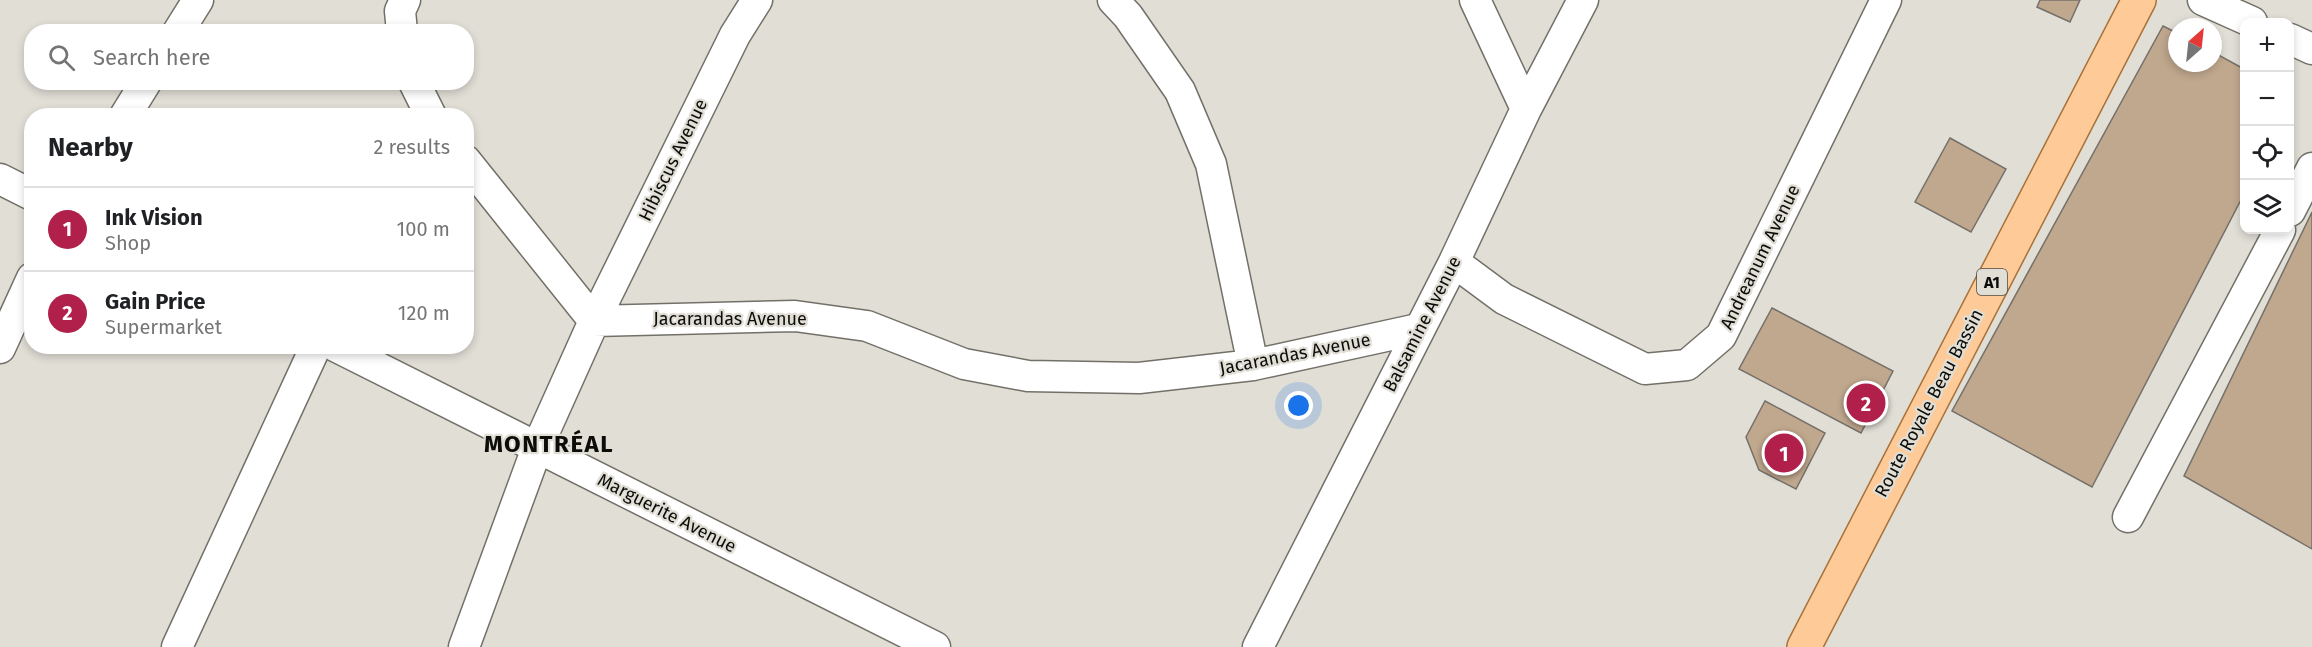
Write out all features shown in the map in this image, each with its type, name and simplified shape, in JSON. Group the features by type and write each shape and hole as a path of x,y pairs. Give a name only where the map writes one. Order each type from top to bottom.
{"main road":[{"name":"Route Royale Beau Bassin","path":"1804,647 2139,0"}],"street":[{"path":"183,24 198,0"},
{"path":"401,24 400,11 405,0"},
{"name":"Hibiscus Avenue","path":"537,448 594,321 735,35 757,0"},
{"path":"1113,0 1128,16 1180,91 1211,164 1253,365"},
{"path":"1475,0 1526,110"},
{"name":"Balsamine Avenue","path":"1258,647 1454,262 1526,110 1583,0"},
{"name":"Andreanum Avenue","path":"1454,262 1504,299 1646,369 1687,365 1720,336 1886,0"},
{"path":"2203,0 2243,18"},
{"path":"2294,41 2312,49"},
{"path":"130,108 141,90"},
{"path":"418,90 427,108"},
{"path":"2294,202 2312,168"},
{"path":"474,171 594,321"},
{"path":"0,179 24,191"},
{"path":"2128,517 2278,234"},
{"path":"0,348 24,296"},
{"name":"Jacarandas Avenue","path":"594,321 795,316 867,326 964,364 1028,376 1138,378 1253,365 1418,329"},
{"path":"177,647 312,354"},
{"name":"Marguerite Avenue","path":"351,354 935,647"},
{"path":"464,647 537,448"}],"building":[{"path":"2040,0 2080,0 2070,22 2037,7"},
{"path":"2163,26 2168,28 2168,72 2222,72 2222,57 2240,67 2240,202 2092,487 1952,411"},
{"path":"1950,138 2006,169 1971,232 1915,202"},
{"path":"2312,212 2312,549 2184,476"},
{"path":"1772,308 1893,371 1861,433 1739,369"},
{"path":"1765,401 1825,433 1796,489 1759,470 1746,437"}],"place":[{"name":"Gain Price","path":"1866,403"},
{"name":"Ink Vision","path":"1784,453"}],"district":[{"name":"MONTRÉAL","path":"549,444"}]}
